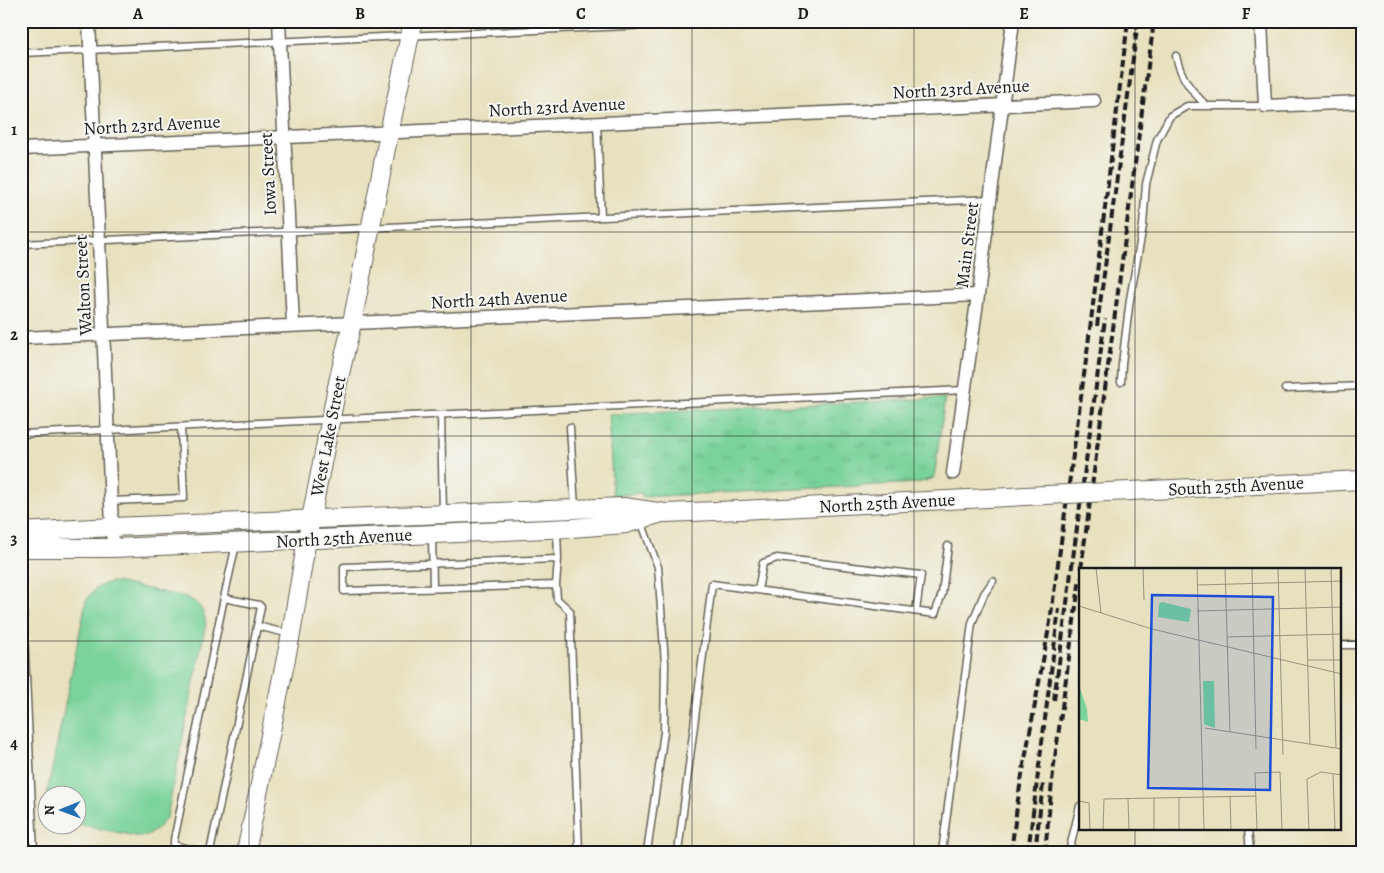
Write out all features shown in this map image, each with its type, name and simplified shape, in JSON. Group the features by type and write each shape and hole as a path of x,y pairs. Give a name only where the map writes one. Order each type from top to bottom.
{"main road":[{"name":"West Lake Street","path":"246,852 291,634 307,539 338,382 352,323 411,28"},
{"name":"South 25th Avenue","path":"1109,492 1363,480"},
{"name":"North 25th Avenue","path":"21,532 624,507 665,513 1109,492"},
{"name":"North 25th Avenue","path":"21,548 113,548 557,528 626,524 665,513"}],"street":[{"name":"Walton Street","path":"89,21 113,548"},
{"name":"Iowa Street","path":"279,21 293,325"},
{"name":"Main Street","path":"953,473 1014,21"},
{"path":"1261,21 1265,106 1363,102"},
{"name":"North 23rd Avenue","path":"21,149 1094,101"},
{"name":"North 24th Avenue","path":"21,338 978,295"}],"lane":[{"path":"21,53 280,41 411,28 740,21"},
{"path":"1176,56 1179,70 1186,82 1194,94 1207,106"},
{"path":"1121,382 1130,299 1143,226 1146,184 1157,140 1170,116 1187,106 1265,106"},
{"path":"597,123 601,217"},
{"path":"21,244 990,200"},
{"path":"1363,295 1359,296 1363,349"},
{"path":"1285,388 1363,386"},
{"path":"21,434 965,390"},
{"path":"441,415 442,514"},
{"path":"111,501 184,498 181,427"},
{"path":"570,427 575,509"},
{"path":"640,520 658,567 665,663 664,732 648,852"},
{"path":"557,528 557,599 570,611 579,852"},
{"path":"432,534 432,588"},
{"path":"202,852 174,845 174,840 236,542"},
{"path":"678,852 712,584 935,614 942,594 948,546"},
{"path":"758,590 762,563 777,558 921,576 916,611"},
{"path":"556,585 344,591 344,567 558,559"},
{"path":"21,566 34,852"},
{"path":"942,852 972,623 984,594 993,581"},
{"path":"210,852 261,608 259,604 224,598"},
{"path":"257,626 291,634"},
{"path":"1342,645 1363,645"},
{"path":"1069,852 1079,810"},
{"path":"1248,830 1250,852"}],"green space":[{"path":"945,398 934,478 918,483 642,497 642,493 613,496 608,414"},
{"path":"111,582 120,583 185,597 194,601 200,607 206,623 167,816 156,830 140,837 88,826 88,786 49,786 86,601 96,588"}],"railway":[{"path":"1011,852 1019,792 1050,622 1087,353 1128,21"},
{"path":"1097,326 1138,21"},
{"path":"1081,568 1154,21"},
{"path":"1054,700 1105,319"},
{"path":"1045,852 1053,772 1079,585"},
{"path":"1028,852 1059,609"},
{"path":"1035,852 1043,784"}]}
